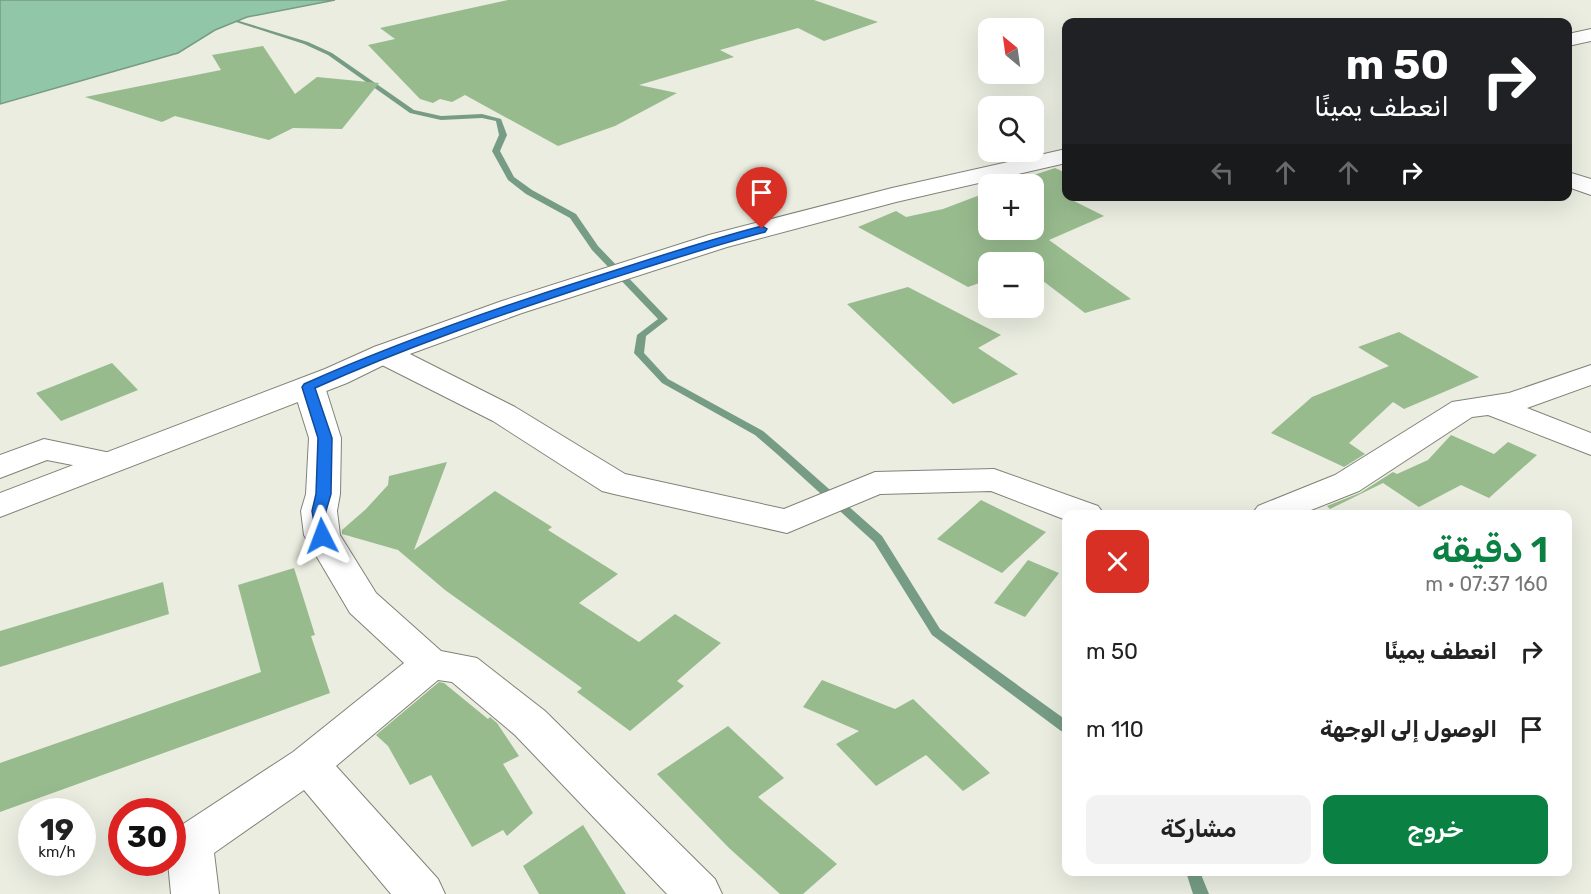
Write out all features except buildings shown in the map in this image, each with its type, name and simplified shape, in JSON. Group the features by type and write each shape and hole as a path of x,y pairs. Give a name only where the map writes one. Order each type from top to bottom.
{"street":[{"path":"1572,39 1591,35"},
{"path":"0,506 108,462 309,387 385,353 512,307 718,241 892,195 1062,157"},
{"path":"1572,181 1591,188"},
{"path":"385,353 504,414 614,483 787,521 875,483 994,480 1075,510"},
{"path":"1280,510 1347,483 1463,409 1515,402 1591,374"},
{"path":"309,387 325,438 323,494 319,511 322,536 363,603 430,664 463,669 530,723 698,894"},
{"path":"1491,405 1591,446"},
{"path":"0,446 45,449 108,462"},
{"path":"0,467 45,449"},
{"path":"195,894 189,844 308,764 430,664"},
{"path":"308,764 421,894"}],"shaded area":[{"path":"0,0 335,0 247,17 215,30 178,53 0,104"}],"waterway":[{"path":"238,21 306,43 330,54 412,112 441,118 482,116 499,120 503,135 496,151 511,178 529,192 573,216 595,248 663,319 642,335 639,353 665,381 759,433 878,539 936,632 1062,724"},
{"path":"1194,876 1201,894"}],"route":[{"path":"322,536 319,511 323,494 325,438 309,387 385,353 512,307 762,229"}]}
